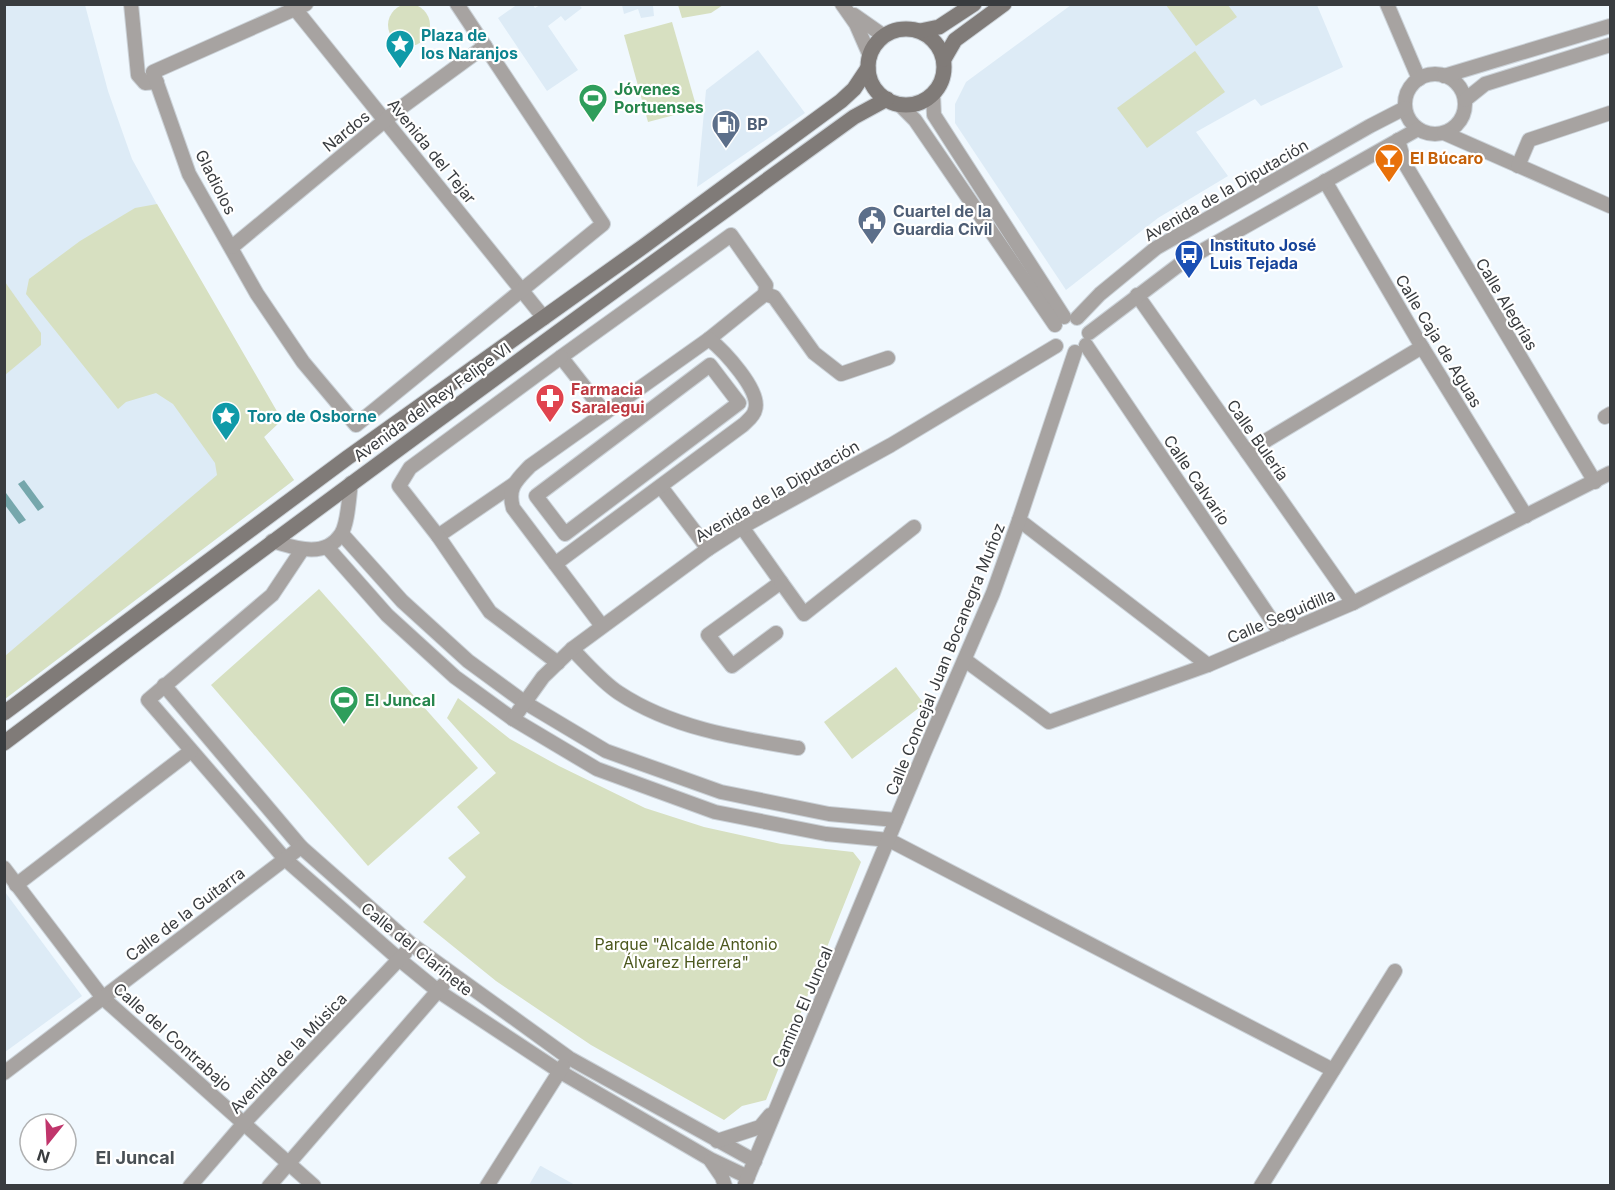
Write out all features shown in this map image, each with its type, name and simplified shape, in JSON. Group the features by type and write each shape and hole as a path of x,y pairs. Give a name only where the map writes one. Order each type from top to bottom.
{"main road":[{"path":"920,31 939,47 944,59 941,83 933,94 923,101 911,105 893,102 878,91 871,81 869,62 876,45 884,36 896,30 920,31 939,27 974,4"},
{"path":"944,59 955,40 1004,4"},
{"name":"Avenida del Rey Felipe VI","path":"4,713 347,458 544,318 841,101 854,89 869,62"},
{"name":"Avenida del Rey Felipe VI","path":"4,742 272,541 854,117 893,102"}],"street":[{"path":"131,4 138,75 145,83 157,82 153,72 298,6"},
{"path":"457,4 603,224 522,289"},
{"path":"1387,4 1419,79"},
{"name":"Avenida del Tejar","path":"298,6 544,318"},
{"path":"844,6 865,25 884,36"},
{"path":"844,6 856,24 869,62"},
{"path":"1444,76 1611,26"},
{"path":"1464,100 1485,84 1611,45"},
{"name":"Nardos","path":"232,247 386,120 485,46"},
{"path":"1436,74 1444,76 1454,81 1461,90 1464,111 1460,120 1444,133 1435,134 1418,129 1409,120 1405,108 1408,92 1419,79 1436,74"},
{"name":"Gladiolos","path":"157,82 189,174 257,294 303,362 356,425 522,289"},
{"path":"933,94 934,115 1065,320"},
{"path":"893,102 915,120 1065,320 1083,321 1083,344"},
{"name":"Avenida de la Diputación","path":"1065,320 1156,248 1405,108"},
{"path":"1518,166 1529,140 1611,113"},
{"path":"1065,320 1052,336 1056,346 1065,352 1083,344 1137,295 1184,261 1418,129"},
{"path":"1444,133 1611,206"},
{"name":"Calle Alegrías","path":"1398,140 1405,164 1595,482"},
{"name":"Calle Caja de Aguas","path":"1325,181 1526,516"},
{"path":"438,536 513,484 530,466 709,339 765,294 766,285 731,234 410,468 399,486 438,536 490,612 558,663"},
{"path":"765,294 774,297 814,353 841,374 888,358"},
{"name":"Calle Bulería","path":"1137,295 1353,603"},
{"path":"555,564 743,425 755,412 757,402 749,386 724,351 709,339"},
{"name":"Calle Concejal Juan Bocanegra Muñoz","path":"889,840 993,593 1083,344"},
{"name":"Calle Calvario","path":"1083,344 1281,634"},
{"name":"Avenida de la Diputación","path":"513,719 543,677 572,649 708,549 742,527 891,445 1056,346"},
{"path":"1247,452 1422,346"},
{"path":"561,357 605,413"},
{"path":"710,365 739,403 565,534 536,496 710,365"},
{"name":"Calle Seguidilla","path":"965,660 1049,722 1208,665 1353,603 1611,473"},
{"path":"272,541 302,550 327,547 342,534 351,483"},
{"path":"513,484 510,498 513,508 602,626"},
{"path":"661,487 708,549"},
{"path":"1019,520 1208,665"},
{"path":"742,527 804,614 914,527"},
{"path":"342,534 402,601 468,661 524,702 606,751 721,792 829,814 896,820"},
{"path":"327,547 387,615 455,677 513,719 597,769 715,812 826,834 889,840 1333,1070"},
{"path":"164,685 272,595 302,550"},
{"path":"776,633 732,666 708,635 781,582"},
{"path":"572,649 619,693 665,717 736,738 798,748"},
{"name":"Calle del Clarinete","path":"746,1181 559,1071 438,991 285,859 148,700 164,685 301,847 411,944 569,1058 755,1161"},
{"path":"16,885 191,751"},
{"name":"Camino El Juncal","path":"746,1181 889,840"},
{"name":"Calle de la Guitarra","path":"4,1073 301,847"},
{"name":"Calle del Contrabajo","path":"4,868 103,998 314,1185"},
{"name":"Avenida de la Música","path":"190,1185 244,1123 400,960 411,944"},
{"path":"1260,1185 1395,971"},
{"path":"269,1185 451,974"},
{"path":"488,1185 569,1058"},
{"path":"717,1141 760,1126 778,1106"},
{"path":"710,1159 725,1185"}],"shaded area":[{"path":"518,4 533,5 535,8 540,5 579,5 582,8 565,21 561,16 548,26 578,70 547,91 498,18"},
{"path":"622,4 658,5 653,6 654,16 641,18 638,9 624,14"},
{"path":"5,5 85,5 108,91 132,159 230,337 282,420 264,437 294,480 5,699"},
{"path":"1071,5 1317,5 1343,67 1261,106 1255,99 1196,132 1228,176 1158,218 1066,290 955,123 955,104 966,82"},
{"name":"BP","path":"758,50 805,113 697,187 706,90"},
{"path":"5,892 82,996 4,1052"},
{"path":"541,1166 575,1185 529,1185"}],"green space":[{"path":"409,4 424,10 430,25 424,40 409,46 394,40 388,25 394,10"},
{"path":"678,4 723,5 711,13 682,18"},
{"path":"1166,5 1228,5 1237,17 1196,46"},
{"path":"672,22 697,109 648,122 624,35"},
{"path":"1195,51 1225,92 1147,148 1117,108"},
{"path":"157,204 282,420 264,437 294,480 5,699 5,656 217,475 215,463 173,404 156,393 126,402 118,409 26,294 29,279 80,241 135,208"},
{"path":"5,282 41,333 41,345 5,375"},
{"name":"El Juncal","path":"319,589 478,768 368,866 211,685"},
{"path":"896,667 924,704 852,759 824,722"},
{"name":"Parque \"Alcalde Antonio Álvarez Herrera\"","path":"458,698 510,739 645,808 704,827 781,844 853,852 861,862 766,1100 742,1106 724,1120 591,1045 496,981 423,922 466,877 448,858 480,833 457,807 496,773 447,718"}],"water":[{"path":"24,480 44,507 38,511 18,484"},
{"path":"6,493 26,520 19,524 5,505"}],"place":[{"name":"Plaza de los Naranjos","path":"400,70"},
{"name":"Jóvenes Portuenses","path":"593,124"},
{"name":"BP","path":"726,150"},
{"name":"El Búcaro","path":"1389,184"},
{"name":"Cuartel de la Guardia Civil","path":"872,246"},
{"name":"Instituto José Luis Tejada","path":"1189,280"},
{"name":"Farmacia Saralegui","path":"550,424"},
{"name":"Toro de Osborne","path":"226,442"},
{"name":"El Juncal","path":"344,726"}],"district":[{"name":"El Juncal","path":"135,1157"}]}
